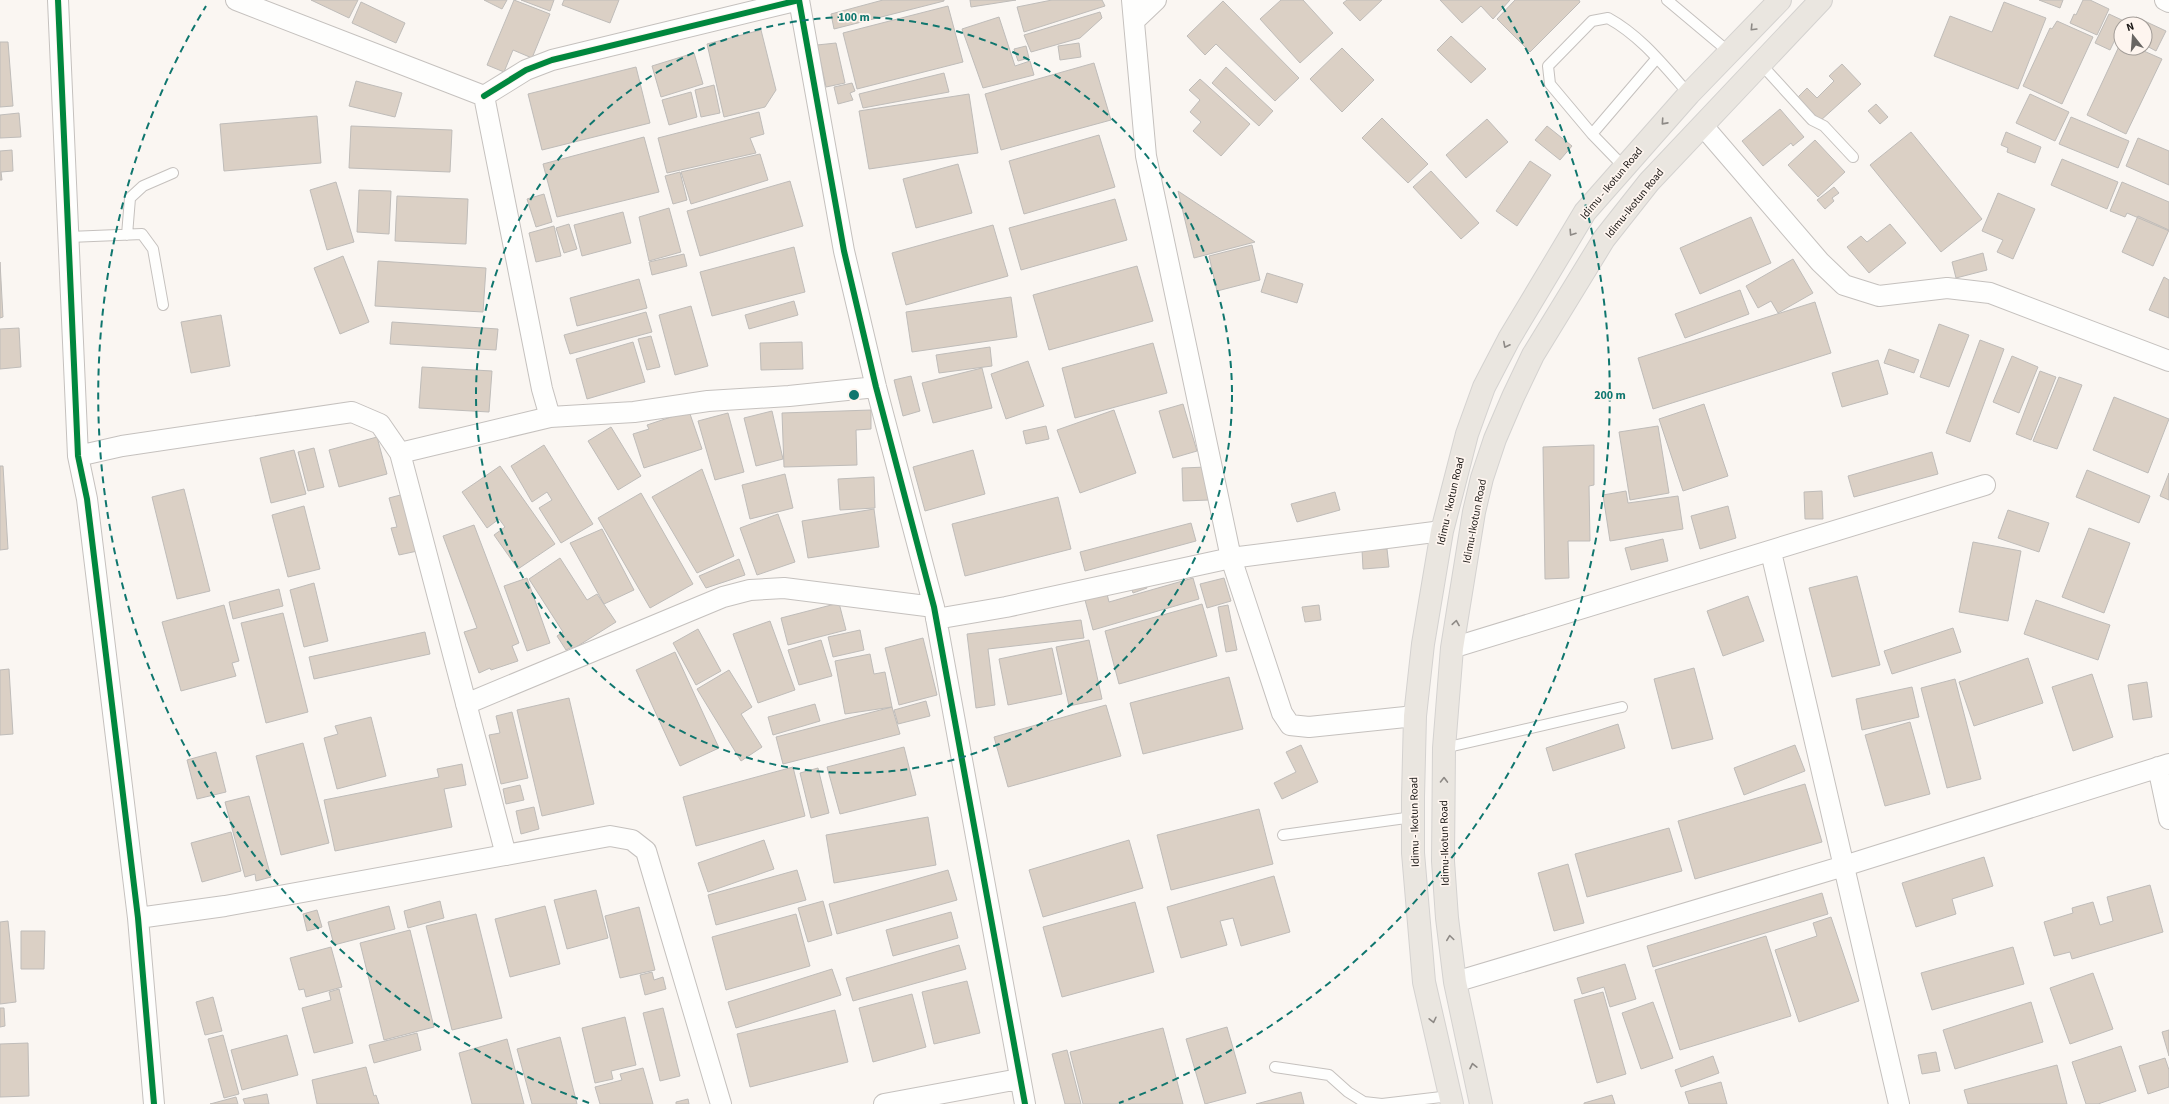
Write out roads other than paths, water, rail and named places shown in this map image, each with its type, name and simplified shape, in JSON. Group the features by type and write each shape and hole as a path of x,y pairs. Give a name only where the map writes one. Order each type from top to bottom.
{"main road":[{"name":"Idimu - Ikotun Road","path":"1451,1100 1424,982 1413,853 1415,716 1423,644 1442,531 1467,434 1484,387 1509,339 1585,212 1689,94 1780,0"},
{"name":"Idimu-Ikotun Road","path":"1481,1104 1456,982 1447,918 1443,860 1444,748 1452,648 1474,512 1495,439 1533,355 1604,238 1649,182 1821,0"},
{"path":"1708,75 1730,95"}],"street":[{"path":"58,0 78,456 87,499 138,918 154,1104"},
{"path":"236,0 484,96"},
{"path":"484,96 526,70 552,60 799,0 844,251 876,387 935,613 1019,1079 1025,1104"},
{"path":"1132,0 1135,20 1146,156 1231,558 1282,713 1290,725 1309,727 1415,716"},
{"path":"1135,20 1156,0"},
{"path":"2165,0 2169,2"},
{"path":"484,96 541,381 550,417"},
{"path":"1703,126 1820,262 1844,285 1879,296 1947,288 1990,293 2169,361"},
{"path":"400,453 550,417 634,412 708,401 789,396 876,387"},
{"path":"78,456 122,446 352,412 380,424 400,453 506,855"},
{"path":"1452,648 1771,552 1985,485"},
{"path":"466,704 722,597 750,590 784,588 935,613 1014,605 1231,558 1442,531"},
{"path":"1771,552 1899,1104"},
{"path":"1456,982 1844,866 2164,766 2169,819"},
{"path":"138,918 225,906 610,836 632,840 646,851 721,1104"},
{"path":"884,1104 1019,1079"}],"lane":[{"path":"1667,0 1729,52"},
{"path":"1624,167 1592,134 1550,84 1548,66 1592,21 1608,18 1625,27 1689,94"},
{"path":"1592,134 1656,58"},
{"path":"1760,64 1812,120 1824,126 1853,157"},
{"path":"127,235 130,198 143,186 174,173"},
{"path":"69,237 142,234 152,248 163,305"},
{"path":"1444,748 1622,707"},
{"path":"1284,835 1413,817"},
{"path":"1275,1067 1329,1075 1348,1092 1364,1102 1382,1104 1451,1100"}]}
